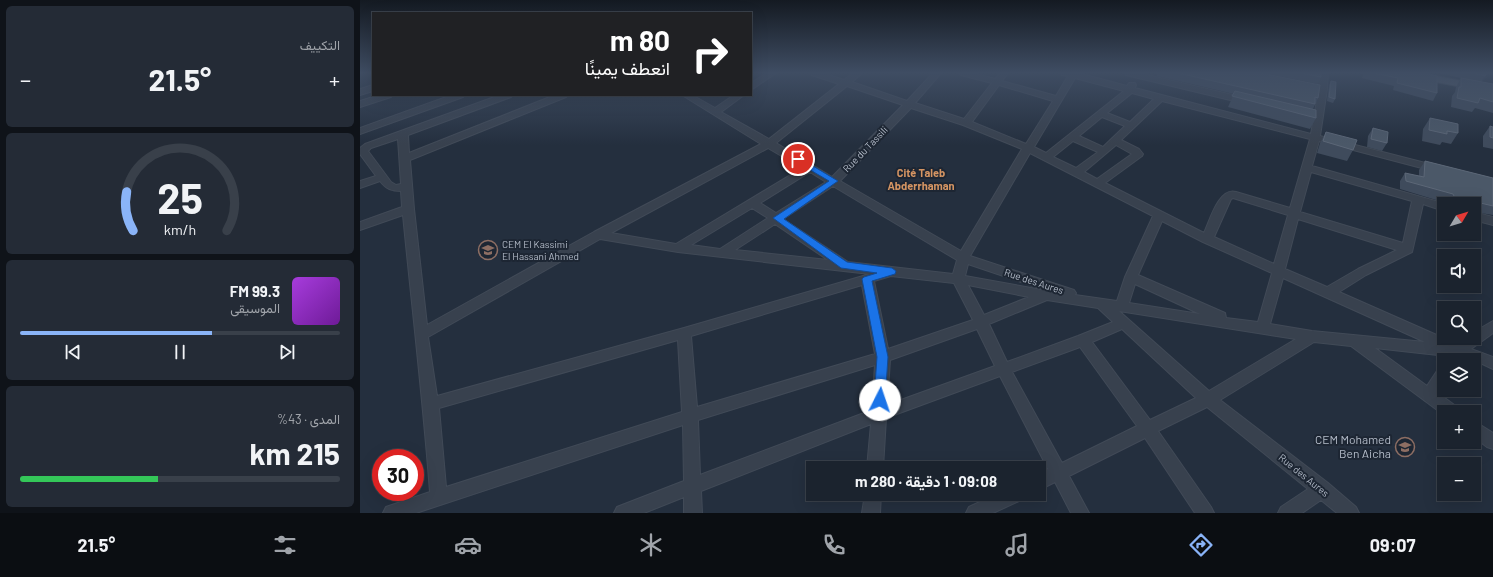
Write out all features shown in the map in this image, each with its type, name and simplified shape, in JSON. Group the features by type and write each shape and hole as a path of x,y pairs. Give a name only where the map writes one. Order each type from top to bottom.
{"street":[{"path":"361,103 381,97"},
{"path":"360,131 438,99 452,97"},
{"path":"459,97 466,110"},
{"path":"407,187 394,188 387,184 363,151 373,144 503,97"},
{"path":"404,159 558,97"},
{"name":"Rue des Aures","path":"689,97 811,167 963,258 1101,303 1208,399 1350,513"},
{"path":"715,112 737,97"},
{"path":"421,335 598,235 770,144 828,97"},
{"path":"885,97 966,123 1048,157 1207,239 1328,293 1449,353"},
{"name":"Rue du Tassili","path":"722,253 834,181 915,97"},
{"path":"966,123 985,97"},
{"path":"1050,97 1058,99 963,258 958,279 981,322 1003,369 1060,473 1080,513"},
{"path":"1048,157 1122,97"},
{"path":"1077,172 1105,151 1161,97 1450,173"},
{"path":"1229,97 1257,104"},
{"path":"1263,327 1315,137 1314,117 1318,97"},
{"path":"1101,114 1132,126"},
{"path":"403,134 408,209 421,335 431,404 439,497"},
{"path":"1072,137 1105,151"},
{"path":"1098,183 1138,154 1116,141"},
{"path":"678,248 811,167"},
{"path":"1307,168 1437,205"},
{"path":"360,185 382,177"},
{"path":"1207,239 1228,195 1236,195 1408,249"},
{"path":"1408,249 1418,200"},
{"path":"752,202 778,218 844,265"},
{"path":"360,226 408,209"},
{"path":"1122,306 1131,277 1159,215"},
{"path":"1481,218 1493,221"},
{"path":"598,235 678,248 844,265 958,279 1046,295 1263,327 1312,336 1437,353"},
{"path":"1328,293 1362,272 1408,249"},
{"path":"431,404 684,333 892,271"},
{"path":"1131,277 1234,323"},
{"path":"867,279 883,357 876,461"},
{"path":"400,512 439,497 690,416 883,357 981,322 1046,295"},
{"path":"622,513 693,487 879,414 1084,340 1123,323"},
{"path":"1459,353 1493,326"},
{"path":"684,333 690,416 693,513"},
{"path":"1046,479 1208,399 1312,336"},
{"path":"1084,340 1148,429 1205,513"},
{"path":"1355,342 1443,405"},
{"path":"1481,358 1493,363"},
{"path":"1429,395 1437,383"},
{"path":"1481,433 1493,442"},
{"path":"1287,513 1322,489"},
{"path":"871,513 872,501"},
{"path":"974,513 1000,501"}],"building":[{"path":"1236,97 1260,97 1316,110 1316,118"},
{"path":"1284,97 1318,97 1315,97 1315,104"},
{"path":"1493,97 1493,102 1480,98 1478,103 1457,98"},
{"path":"1430,118 1458,124 1458,133 1447,131 1447,134 1429,130"},
{"path":"1490,126 1493,127 1493,138 1490,137"},
{"path":"1373,128 1388,132 1387,143 1371,139"},
{"path":"1326,132 1357,140 1353,150 1323,141"},
{"path":"1425,161 1493,178 1493,206 1481,203 1481,197 1453,197 1453,194 1406,181 1405,173 1424,177"}],"place":[{"name":"CEM El Kassimi El Hassani Ahmed","path":"488,250"},
{"name":"CEM Mohamed Ben Aicha","path":"1405,447"}],"district":[{"name":"Cité Taleb Abderrhaman","path":"921,179"}],"route":[{"path":"798,159 834,181 778,218 844,265 892,271 867,279 883,357 880,400"}]}
